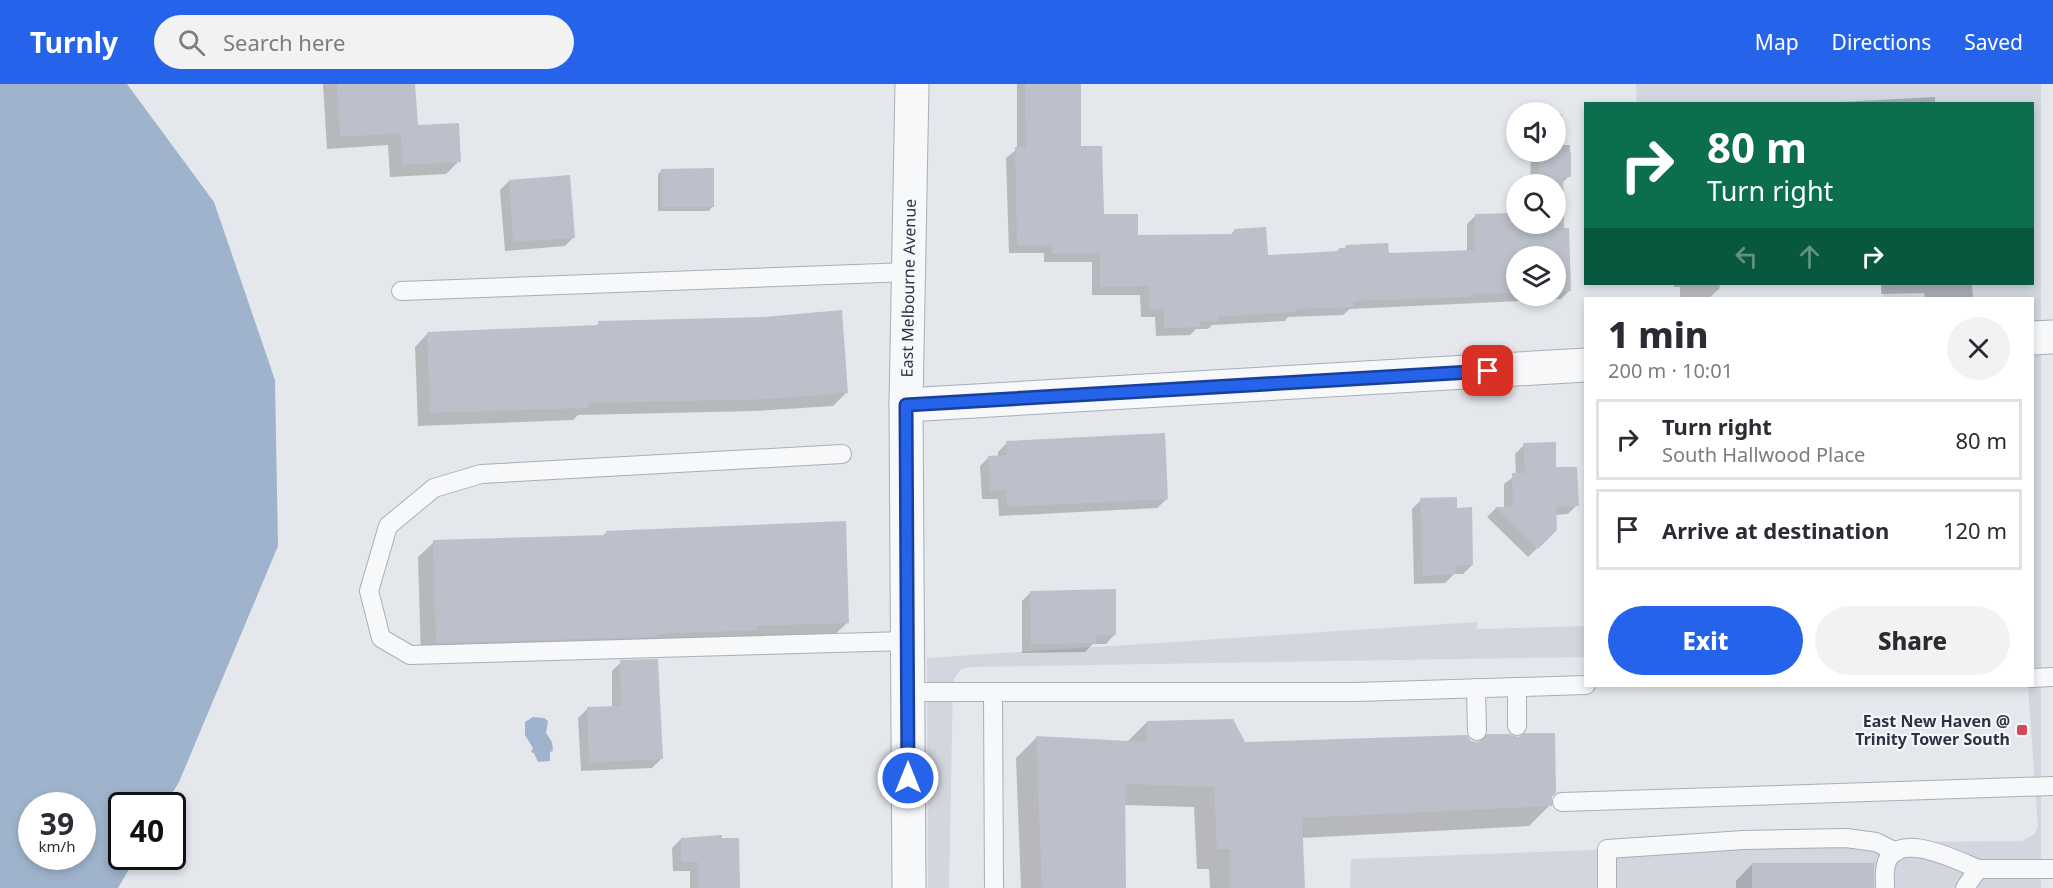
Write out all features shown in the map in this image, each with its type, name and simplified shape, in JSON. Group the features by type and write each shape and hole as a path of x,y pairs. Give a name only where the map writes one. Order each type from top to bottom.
{"street":[{"name":"East Melbourne Avenue","path":"909,888 906,405 912,84"},
{"path":"2034,338 2053,337"},
{"path":"906,405 1584,365"}],"lane":[{"path":"401,291 908,272"},
{"path":"842,454 481,474 434,488 388,526 369,591 381,638 410,655 907,641"},
{"path":"2034,678 2053,677"},
{"path":"907,692 1356,692 1584,685"},
{"path":"1517,687 1517,726"},
{"path":"1476,688 1477,731"},
{"path":"993,693 994,888"},
{"path":"1562,802 2053,786"},
{"path":"1607,888 1607,849 1744,840 1846,838 1876,842 1896,852"},
{"path":"1885,888 1886,863 1896,852 1916,846 1978,869 2053,868"},
{"path":"1965,888 1978,869"}],"shaded area":[{"path":"1636,84 2041,84 2041,888 1350,888 1351,859 1779,843 2022,841 2035,834 2038,826 2028,687 2034,687 2034,297 1883,297 1882,285 2034,285 2034,102 1637,102"},
{"path":"1477,622 1477,629 1584,626 1584,657 969,667 960,670 953,681 949,888 928,888 927,658"}],"water":[{"path":"0,84 127,84 214,202 275,380 278,546 173,792 108,792 108,870 128,870 118,888 0,888"},
{"path":"533,717 544,718 548,721 546,733 552,742 553,751 550,752 550,761 538,762 534,753 531,752 533,748 525,735 525,722"}],"building":[{"path":"337,84 415,84 418,125 459,123 461,162 403,165 401,133 340,137"},
{"path":"1025,84 1081,84 1081,146 1102,146 1104,214 1138,214 1138,235 1235,234 1234,229 1266,227 1268,255 1339,251 1339,248 1345,248 1346,245 1388,243 1389,253 1475,250 1475,214 1506,213 1506,234 1566,234 1566,228 1569,228 1571,291 1566,291 1566,246 1506,246 1506,293 1473,294 1473,297 1353,301 1354,307 1295,309 1295,312 1218,317 1218,321 1200,321 1200,327 1164,328 1164,309 1149,309 1149,286 1100,287 1100,253 1052,254 1052,245 1017,245 1015,147 1026,147"},
{"path":"1566,152 1571,152 1571,177 1566,177 1566,174 1538,174 1539,162 1566,162"},
{"path":"714,168 714,207 661,207 661,169"},
{"path":"570,175 575,238 513,242 509,180"},
{"path":"842,310 848,393 770,399 588,403 588,408 430,413 427,332 599,325 598,321 764,317"},
{"path":"1165,433 1168,499 1007,507 1006,490 990,491 988,456 1007,455 1006,441"},
{"path":"1556,442 1556,467 1577,467 1579,506 1556,507 1557,530 1538,549 1495,507 1513,507 1512,473 1525,473 1523,443"},
{"path":"1457,497 1457,508 1472,507 1473,565 1456,566 1456,574 1423,576 1420,498"},
{"path":"846,521 849,623 757,626 757,630 657,634 657,637 436,643 433,540 606,535 606,531"},
{"path":"1116,589 1116,635 1096,635 1096,643 1031,644 1030,591"},
{"path":"658,659 663,759 589,763 587,707 621,706 620,660"},
{"path":"1233,719 1245,742 1467,735 1471,741 1478,742 1487,734 1509,734 1518,737 1525,733 1555,733 1556,793 1552,797 1552,806 1302,818 1305,888 1230,888 1230,849 1217,849 1214,787 1125,784 1126,888 1042,888 1036,736 1147,742 1147,721"},
{"path":"722,835 722,838 739,838 740,888 699,888 698,862 681,862 681,838"},
{"path":"1752,863 1874,863 1874,888 1752,888"}],"place":[{"name":"East New Haven @ Trinity Tower South","path":"2022,730"}],"route":[{"path":"908,778 906,405 1488,371"}]}
